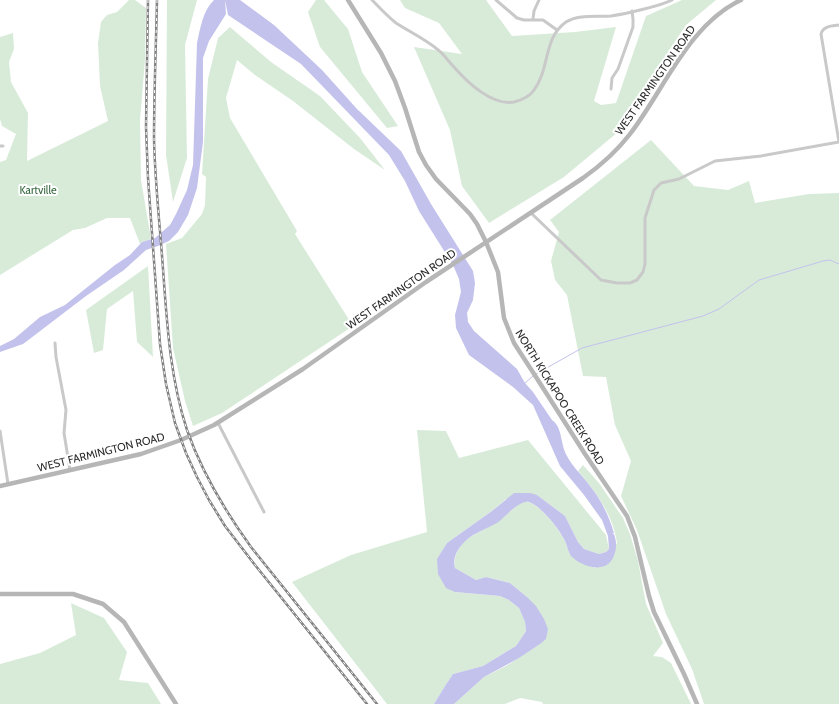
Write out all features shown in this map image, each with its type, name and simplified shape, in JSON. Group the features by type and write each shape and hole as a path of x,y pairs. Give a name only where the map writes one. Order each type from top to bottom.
{"main road":[{"name":"NORTH KICKAPOO CREEK ROAD","path":"348,0 381,53 393,76 403,101 419,152 436,179 470,214 486,242 498,272 506,327 514,343 585,454 627,516 635,537 654,612 697,704"},
{"name":"WEST FARMINGTON ROAD","path":"0,486 150,451 181,440 218,423 303,369 426,282 583,178 613,153 632,131 700,31 719,13 741,0"},
{"path":"0,594 73,594 103,604 124,622 176,704"}],"street":[{"path":"372,0 396,23 438,50 461,75 479,90 493,100 500,102 517,101 530,95 535,89 540,78 551,42 557,30 571,20 611,16 672,0"},
{"path":"496,0 517,18 524,20 533,19 546,21 557,30"},
{"path":"533,19 534,11 539,0"},
{"path":"611,89 612,78 618,68 633,27 632,11"},
{"path":"531,213 601,280 617,283 630,283 637,280 643,272 645,264 644,218 654,190 661,183 679,179 715,161 761,156 839,142 821,34 822,30 839,25"},
{"path":"55,343 56,357 66,410 64,433 70,470"},
{"path":"218,423 264,512"},
{"path":"0,431 8,484"}],"green space":[{"name":"Kartville","path":"129,0 135,0 146,8 145,60 140,120 141,180 151,239 140,244 130,218 107,218 85,228 73,230 0,275 0,162 6,160 16,134 2,126 0,119 0,37 13,33 14,49 9,62 11,82 28,113 27,161 108,121 100,86 98,43 101,22 107,15 117,12"},
{"path":"167,0 197,0 185,45 187,158 173,202 166,155"},
{"path":"316,0 324,0 348,29 362,72 398,126 387,128 320,47 308,12"},
{"path":"400,0 486,0 512,36 575,32 616,27 594,101 601,105 616,103 646,16 682,0 716,0 686,25 646,85 618,132 564,177 489,223 462,186 450,130 414,47 462,54 439,23 405,8"},
{"path":"230,27 271,62 320,96 360,138 385,170 354,149 293,101 255,75 237,60 226,98 230,118 297,231 295,234 353,326 222,413 193,426 185,401 173,348 166,244 182,238 202,214 205,205 206,177 202,174 208,79 218,38"},
{"path":"651,140 694,186 728,190 749,181 755,203 809,194 839,193 839,704 704,704 692,669 666,614 637,530 621,496 631,461 615,425 606,377 583,376 567,295 555,280 551,261 559,232 550,220"},
{"path":"148,266 153,357 137,342 133,291 107,309 103,350 94,353 86,310"},
{"path":"417,430 446,431 459,458 528,440 606,535 609,549 606,552 599,554 584,549 578,542 565,516 537,495 506,499 492,511 447,543 437,560 455,592 500,596 509,600 519,608 525,622 526,631 516,646 483,666 453,674 434,704 387,704 292,582 351,555 427,532"},
{"path":"583,465 599,483 623,518 630,534 638,561 646,604 663,643 653,656 662,657 671,663 691,704 543,704 542,702 520,698 505,704 454,704 484,677 506,666 540,644 527,597 510,583 486,577 476,580 455,568 454,564 458,550 467,539 496,523 518,505 524,502 529,502 541,510 553,523 565,541 569,552 573,557 595,568 617,543 608,513 591,487 578,471"},
{"path":"71,603 104,618 127,652 119,680 148,683 161,704 0,704 0,664 40,653 76,635"}],"water":[{"path":"214,0 225,0 226,14 209,41 203,58 203,142 197,188 188,215 178,232 169,241 146,250 124,270 86,296 23,344 0,352 0,346 14,339 40,317 65,305 115,265 130,255 142,242 155,238 170,225 187,190 193,165 197,43 205,14 210,4"},
{"path":"225,0 240,0 274,25 322,70 357,109 401,151 431,204 473,271 475,283 473,300 467,313 468,322 474,331 517,369 525,383 552,420 556,423 567,456 596,494 612,526 614,533 612,533 614,534 616,540 615,552 609,563 605,566 599,567 587,566 571,556 558,529 539,508 529,502 521,503 497,523 475,534 459,548 454,563 455,568 476,580 486,577 510,583 536,606 548,629 546,639 540,644 519,658 484,677 454,704 434,704 453,674 483,666 516,646 526,631 525,622 519,608 509,600 500,596 455,592 446,588 438,574 437,559 447,543 492,511 514,493 530,493 537,495 565,516 578,542 584,549 599,554 606,552 609,549 608,536 602,520 560,466 533,405 513,387 469,355 456,328 455,315 461,292 459,279 453,265 419,211 405,181 389,155 301,64 228,15"}],"waterway":[{"path":"536,374 582,348 703,316 719,309 759,280 823,261 830,260 839,264"},
{"path":"525,383 533,376"}],"railway":[{"path":"148,0 146,127 148,178 160,344 166,384 175,423 197,477 225,526 367,704"},
{"path":"157,0 154,139 156,188 170,351 181,410 187,430 207,476 241,533 377,704"}]}
